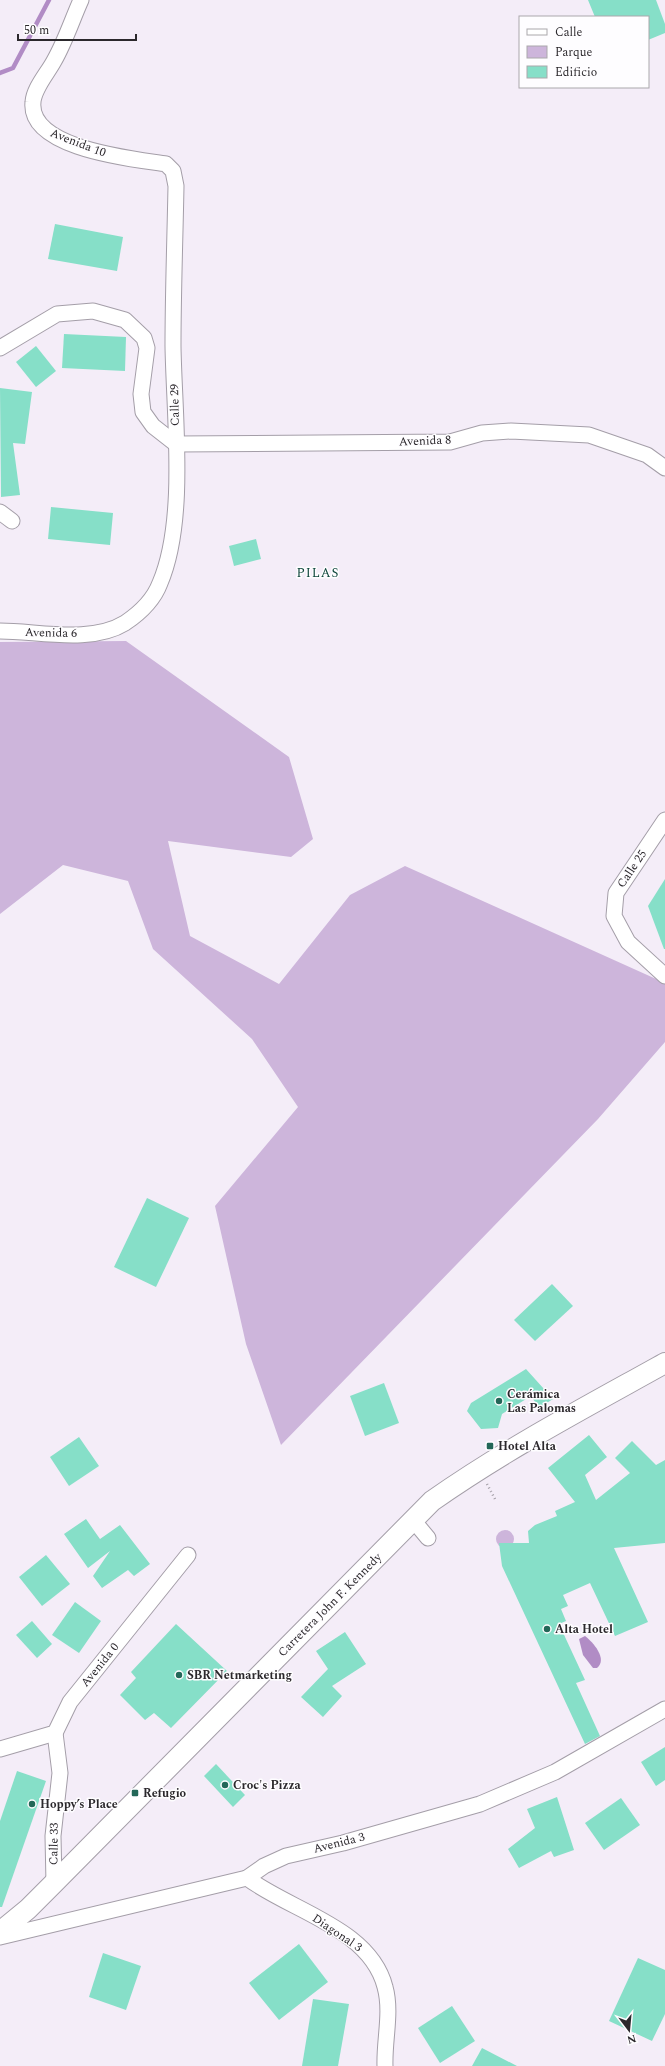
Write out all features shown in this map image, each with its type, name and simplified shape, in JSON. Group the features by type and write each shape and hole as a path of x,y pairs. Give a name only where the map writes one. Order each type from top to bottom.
{"main road":[{"name":"Carretera John F. Kennedy","path":"0,1932 28,1909 432,1501 478,1469 665,1363"}],"street":[{"name":"Avenida 10","path":"81,0 54,61 41,83 33,102 34,116 41,128 52,136 103,155 166,164 173,171"},
{"name":"Calle 29","path":"125,623 151,601 161,582 172,542 176,496 173,345 176,186 173,171"},
{"path":"0,348 57,314 93,311 125,320 144,338 147,348 141,394 143,412 153,426 176,444"},
{"name":"Avenida 8","path":"176,444 450,442 482,433 511,431 581,434 589,435 647,456 665,468"},
{"path":"0,512 12,521"},
{"name":"Avenida 6","path":"0,631 69,635 105,631 125,623"},
{"name":"Calle 25","path":"665,820 616,893 614,916 628,942 665,976"},
{"path":"413,1520 428,1538"},
{"name":"Avenida 0","path":"55,1733 70,1702 188,1555"},
{"name":"Avenida 3","path":"0,1937 247,1878 264,1866 286,1856 343,1843 480,1804 555,1772 665,1710"},
{"path":"0,1749 55,1733"},
{"name":"Calle 33","path":"54,1883 53,1836 60,1773 55,1733"},
{"name":"Diagonal 3","path":"247,1878 263,1890 326,1922 359,1945 376,1964 385,1987 388,2015 384,2049 385,2066"}],"path":[{"path":"492,1494 496,1501"}],"green space":[{"path":"126,641 289,757 313,839 291,857 168,841 190,936 279,984 350,895 405,866 665,983 665,1042 598,1119 281,1445 246,1344 215,1206 298,1107 252,1039 153,949 128,881 63,865 0,914 0,642"},
{"path":"505,1530 511,1533 514,1539 511,1545 505,1548 499,1545 496,1539 499,1533"}],"shaded area":[{"path":"585,1636 595,1646 600,1656 600,1664 597,1668 593,1668 583,1655 579,1639"}],"building":[{"path":"588,0 656,0 665,24 665,33 649,40 649,16 595,16"},
{"path":"55,224 123,237 117,271 48,259"},
{"path":"64,334 126,337 125,371 62,368"},
{"path":"36,346 56,371 36,387 16,362"},
{"path":"0,388 32,392 25,444 13,443 20,495 1,497"},
{"path":"51,507 113,513 110,545 48,539"},
{"path":"256,539 261,559 234,566 229,546"},
{"path":"665,879 665,949 664,949 648,906"},
{"path":"147,1198 189,1218 156,1287 114,1267"},
{"path":"552,1284 573,1306 535,1341 514,1320"},
{"name":"Cerámica Las Palomas","path":"526,1369 553,1399 539,1408 531,1396 502,1414 498,1428 481,1429 467,1411 471,1403"},
{"path":"384,1383 399,1423 365,1436 350,1396"},
{"path":"589,1435 607,1457 585,1475 596,1500 630,1473 615,1458 632,1441 656,1465 665,1460 665,1543 614,1548 648,1622 615,1636 590,1583 563,1595 568,1606 561,1609 566,1621 559,1624 585,1680 576,1683 600,1736 585,1744 502,1566 499,1543 529,1543 528,1531 535,1525 557,1516 555,1511 575,1502 548,1468"},
{"path":"79,1437 99,1466 69,1486 50,1457"},
{"path":"86,1519 100,1539 120,1525 150,1564 134,1576 128,1570 102,1588 93,1576 110,1551 88,1568 64,1534"},
{"path":"46,1555 70,1584 42,1606 19,1577"},
{"path":"75,1602 101,1621 79,1653 52,1635"},
{"path":"32,1621 52,1644 37,1658 16,1635"},
{"name":"SBR Netmarketing","path":"176,1624 227,1671 171,1728 154,1713 145,1720 120,1695 136,1678 131,1672"},
{"path":"345,1632 366,1664 332,1686 342,1696 323,1717 301,1697 328,1669 316,1651"},
{"path":"665,1747 665,1780 656,1786 641,1762"},
{"name":"Croc's Pizza","path":"216,1764 245,1795 233,1807 204,1776"},
{"path":"17,1771 46,1781 2,1907 0,1907 0,1821"},
{"path":"557,1797 574,1850 554,1857 551,1851 519,1868 508,1849 535,1828 527,1809"},
{"path":"621,1798 640,1825 604,1850 585,1823"},
{"path":"299,1944 328,1982 279,2020 249,1983"},
{"path":"103,1953 141,1966 126,2010 89,1997"},
{"path":"638,1958 665,1970 665,2014 652,2041 609,2021"},
{"path":"313,1999 349,2004 338,2066 302,2066"},
{"path":"452,2006 475,2041 440,2063 418,2028"},
{"path":"482,2048 517,2066 472,2066"}],"waterway":[{"path":"0,73 13,68 49,0"}],"place":[{"name":"Cerámica Las Palomas","path":"499,1401"},
{"name":"Hotel Alta","path":"490,1446"},
{"name":"Alta Hotel","path":"547,1629"},
{"name":"SBR Netmarketing","path":"179,1675"},
{"name":"Croc's Pizza","path":"225,1785"},
{"name":"Refugio","path":"135,1793"},
{"name":"Hoppy’s Place","path":"32,1804"}],"district":[{"name":"PILAS","path":"318,573"}]}
